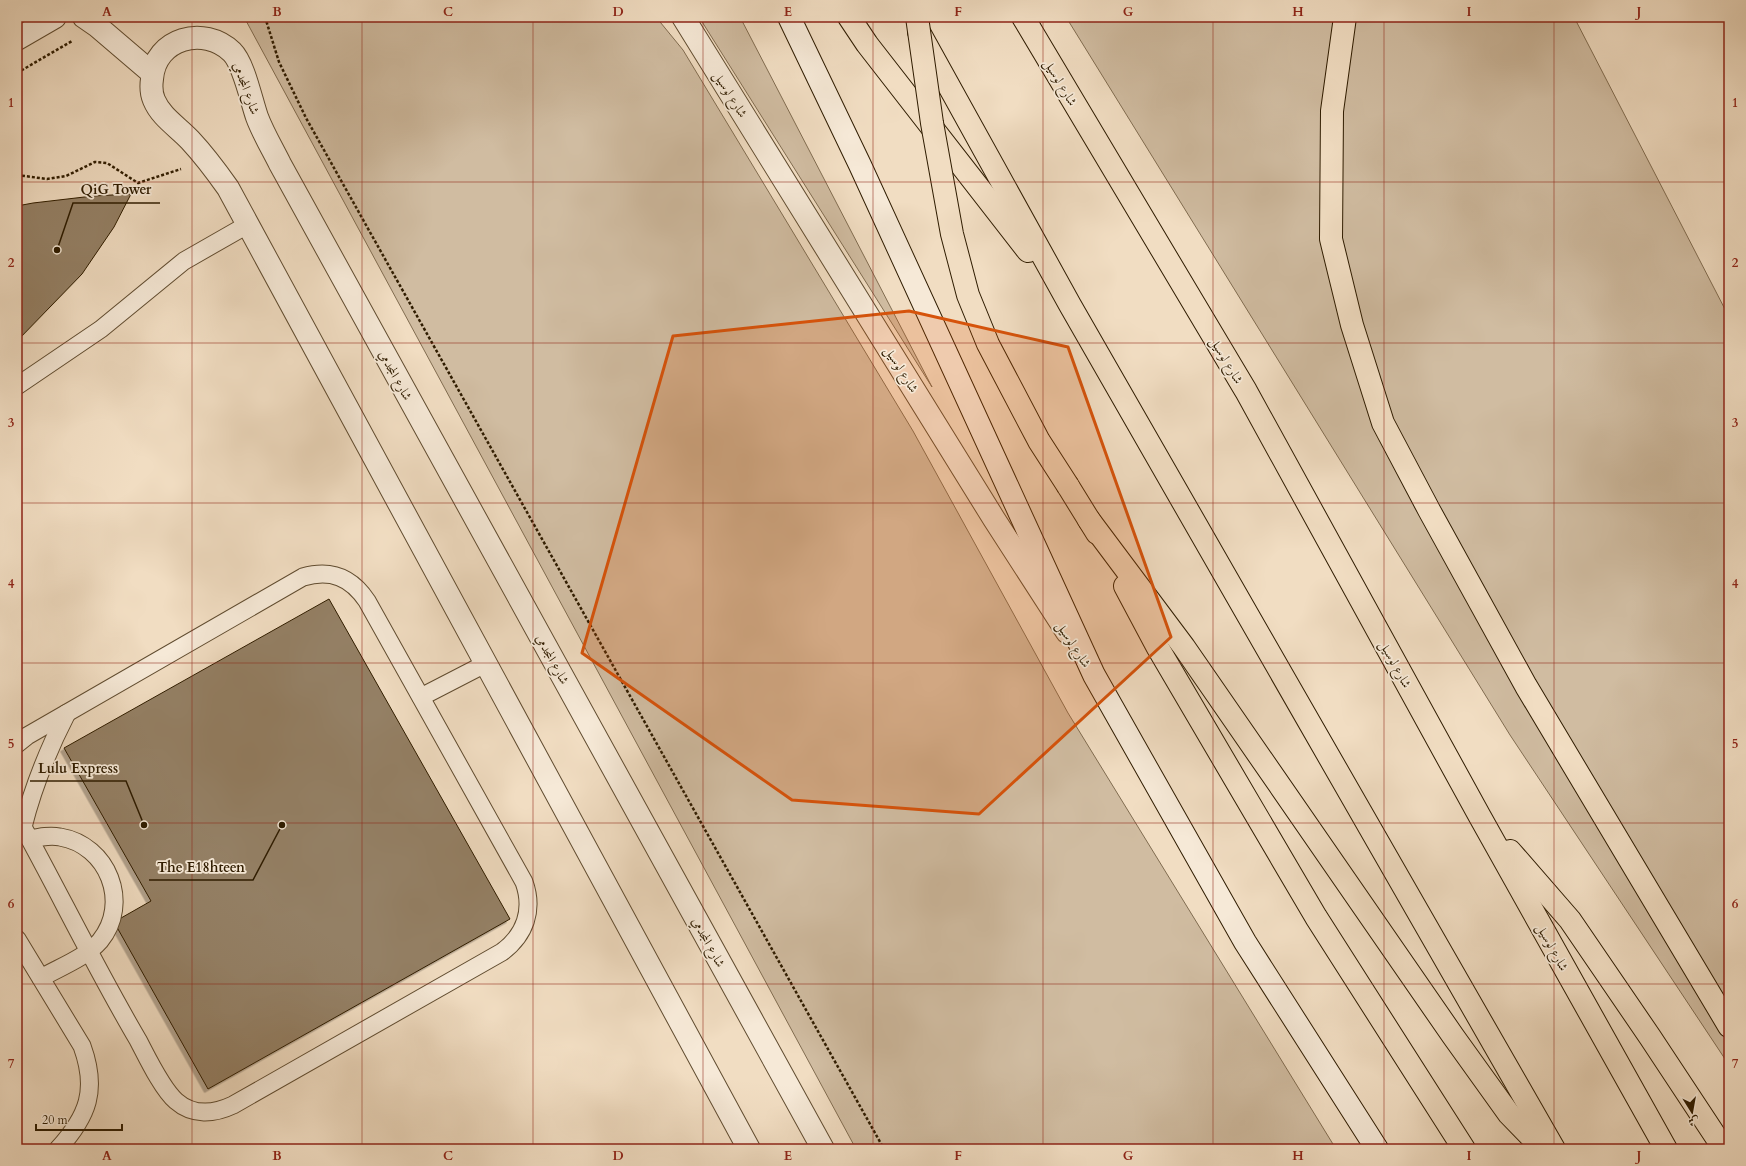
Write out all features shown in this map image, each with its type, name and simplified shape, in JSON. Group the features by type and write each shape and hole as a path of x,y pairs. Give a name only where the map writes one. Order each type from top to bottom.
{"main road":[{"path":"849,17 867,44 1070,305"},
{"path":"911,17 1070,305 1554,1149"},
{"path":"917,17 932,123 952,234 968,295 988,344 1036,434 1089,520 1158,648 1308,903 1464,1149"},
{"name":"شارع لوسيل","path":"1023,17 1246,392 1479,815 1666,1149"},
{"path":"1345,17 1332,111 1331,239 1352,325 1383,423 1526,686 1729,1026"},
{"path":"1089,520 1184,647 1453,1036 1509,1114 1543,1149"},
{"path":"1479,815 1570,920 1724,1149"}],"street":[{"path":"17,39 54,17"},
{"name":"شارع لوسيل","path":"684,17 994,519 1094,675"},
{"name":"شارع لوسيل","path":"789,17 860,165 1094,675"},
{"path":"90,22 152,73 151,86 153,98 159,110 185,134 208,159 228,188 749,1149"},
{"name":"شارع المجدمي","path":"152,73 157,61 170,47 186,38 199,37 212,39 233,53 240,63 257,117 280,164 823,1149"},
{"path":"1094,675 1245,942 1377,1149"}],"lane":[{"path":"17,386 101,329 184,261 247,225"},
{"path":"17,744 27,736 293,582 308,576 324,574 334,575 353,584 361,592 421,697 524,882 528,893 528,916 521,931 511,945 233,1105 210,1113 198,1112 186,1108 176,1101 168,1092 132,1031 23,828 45,757 67,713"},
{"path":"421,697 485,664"},
{"path":"23,828 45,836 60,837 74,841 88,848 99,858 107,870 113,884 113,914 108,928 100,940 90,951 41,978"},
{"path":"17,939 82,1046 90,1077 89,1093 79,1123 70,1136 56,1148"}],"path":[{"path":"265,17 280,62 306,118 884,1149"},
{"path":"17,72 90,22"},
{"path":"17,175 47,179 66,176 95,162 107,163 138,183 208,159"}],"highlighted area":[{"path":"909,311 1068,347 1171,637 979,814 792,800 582,653 673,336"}],"shaded area":[{"path":"244,17 656,17 683,50 913,431 1068,713 1336,1149 856,1149"},
{"path":"699,17 740,17 932,387"},
{"path":"1066,17 1574,17 1729,317 1729,1065 1510,735"}],"building":[{"path":"131,194 114,227 82,274 17,341 17,206 93,196"},
{"path":"329,599 510,919 208,1089 114,922 151,901 64,748"}],"place":[{"name":"QiG Tower","path":"57,250"},
{"name":"Lulu Express","path":"144,825"},
{"name":"The E18hteen","path":"282,825"}]}
